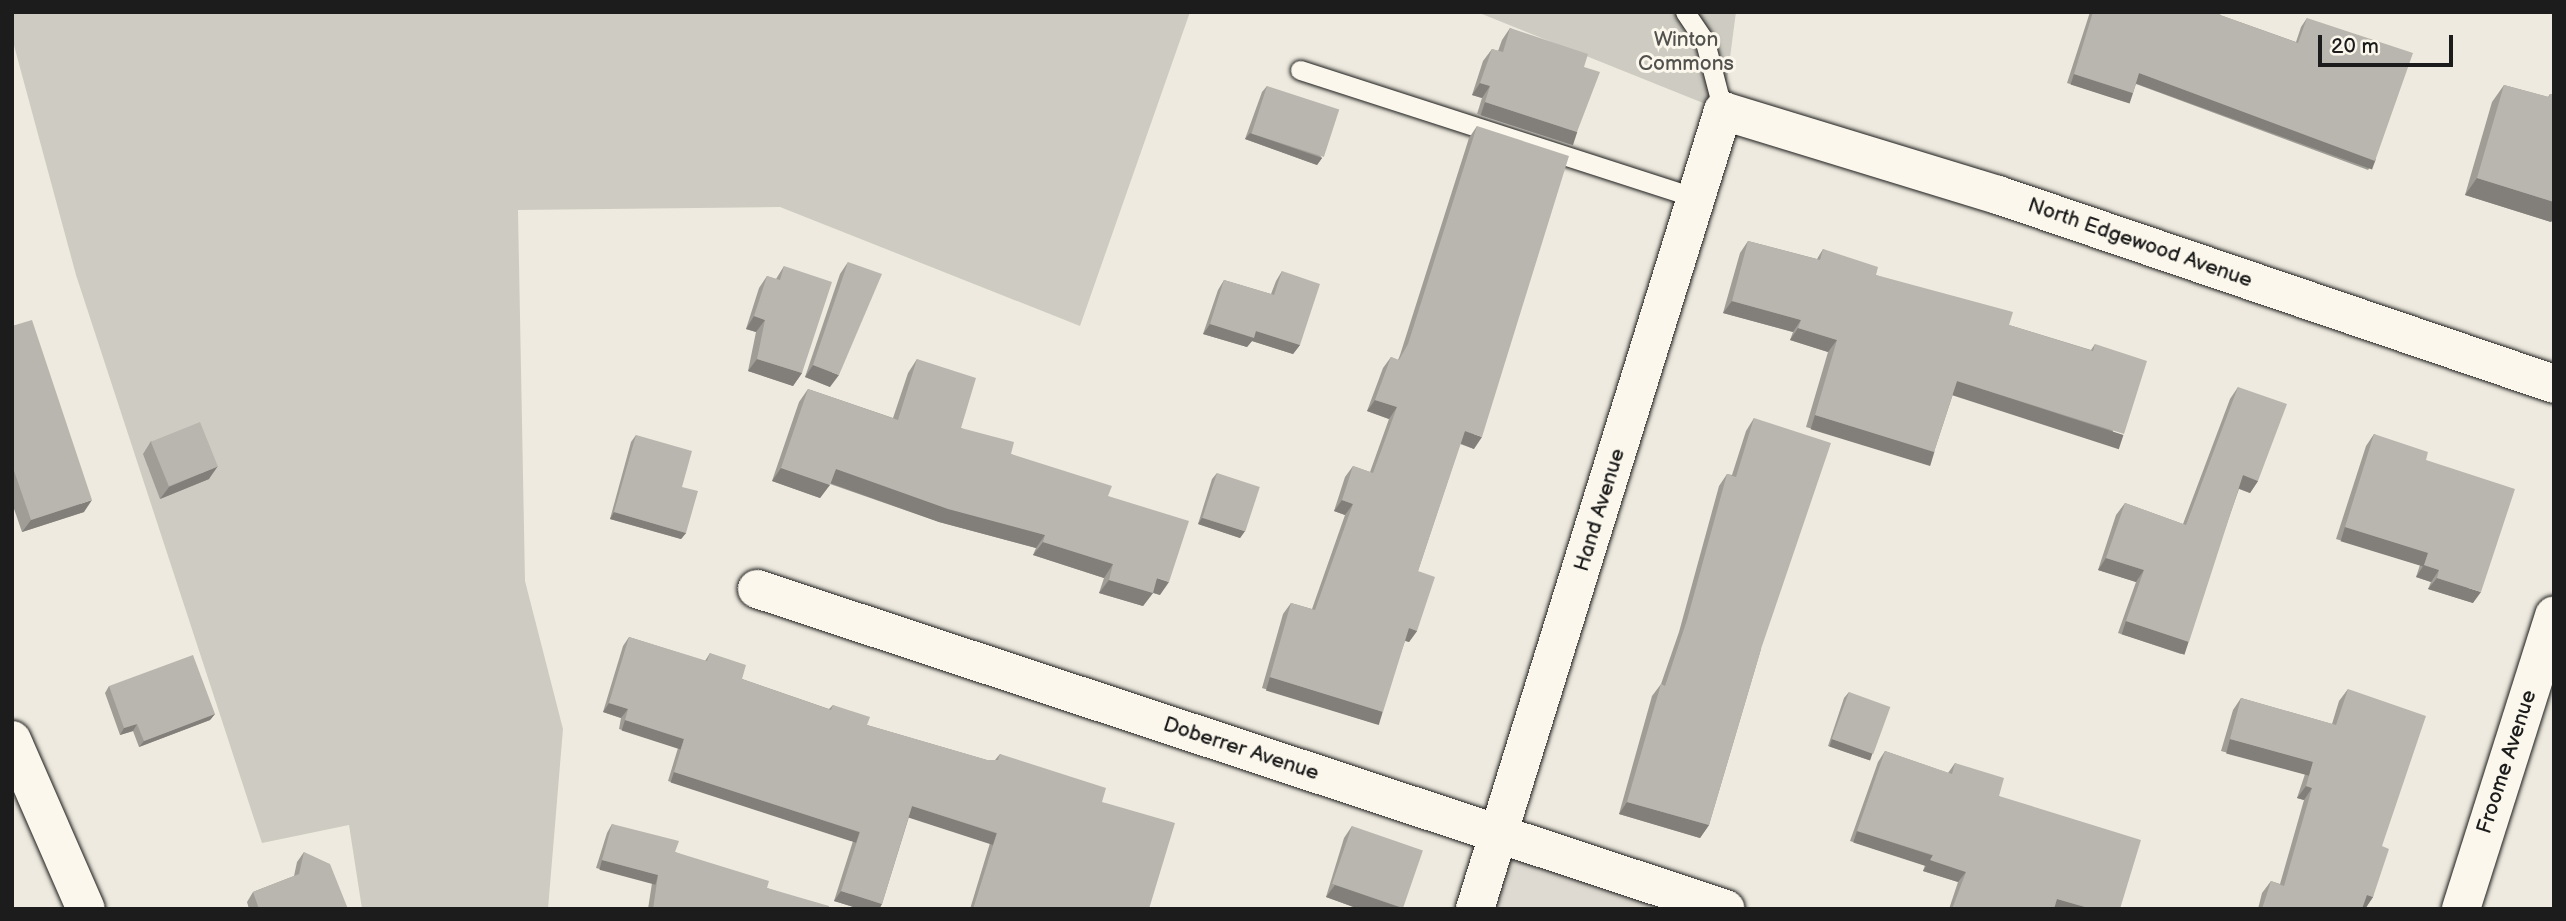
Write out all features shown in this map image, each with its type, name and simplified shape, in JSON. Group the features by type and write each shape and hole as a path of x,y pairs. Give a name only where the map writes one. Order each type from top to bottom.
{"street":[{"name":"Hand Avenue","path":"1475,909 1723,111"},
{"name":"North Edgewood Avenue","path":"1723,111 1998,195 2554,384"},
{"name":"Doberrer Avenue","path":"757,589 1726,909"},
{"name":"Froome Avenue","path":"2461,909 2554,615"},
{"path":"12,740 86,909"}],"lane":[{"path":"1685,12 1705,43 1723,111"},
{"path":"1300,70 1696,198"}],"shaded area":[{"path":"1500,835 1726,909 1475,909"}],"green space":[{"path":"12,12 1190,12 1080,326 780,207 518,210 525,581 563,729 548,909 362,909 349,825 262,843 76,275 12,38"},
{"name":"Winton Commons","path":"1477,12 1736,12 1723,111"}],"building":[{"path":"2093,12 2221,12 2220,15 2298,43 2307,18 2413,53 2375,161 2139,73 2133,93 2074,74"},
{"path":"1510,28 1588,54 1584,67 1600,72 1577,132 1485,102 1490,86 1480,83 1492,49 1503,52"},
{"path":"2504,85 2549,97 2550,94 2554,95 2554,202 2477,178"},
{"path":"1267,86 1339,109 1324,157 1252,134"},
{"path":"1477,126 1569,156 1482,437 1465,431 1418,571 1435,577 1417,631 1409,628 1383,712 1270,677 1291,603 1315,610 1353,504 1342,500 1353,466 1373,473 1397,407 1375,400 1391,357 1399,360 1408,344"},
{"path":"1748,241 1820,260 1823,249 1878,267 1876,275 2013,312 2009,325 2093,351 2095,344 2147,361 2124,434 1957,381 1934,452 1815,415 1837,340 1798,328 1801,320 1732,301"},
{"path":"848,262 882,274 839,375 813,365"},
{"path":"784,266 832,282 802,373 757,359 765,320 754,316 767,276 780,280"},
{"path":"1282,271 1320,284 1300,345 1256,331 1254,338 1210,324 1224,280 1274,295"},
{"path":"32,320 92,500 31,520 12,465 12,326"},
{"path":"917,359 976,378 961,428 1014,442 1011,454 1112,486 1108,496 1189,521 1169,582 1157,578 1153,593 1109,580 1113,564 1043,542 1045,535 948,509 836,469 830,485 781,468 808,389 898,420"},
{"path":"2238,387 2287,404 2258,481 2243,475 2189,642 2126,621 2144,570 2106,558 2125,503 2186,525"},
{"path":"1754,418 1831,443 1761,649 1709,825 1627,802 1661,684 1665,686 1687,620 1727,474 1736,477"},
{"path":"200,422 218,467 169,486 151,442"},
{"path":"2374,434 2428,452 2426,460 2515,489 2481,592 2437,578 2439,570 2424,565 2428,553 2345,527"},
{"path":"636,435 692,451 682,487 698,491 686,533 614,512"},
{"path":"1217,473 1260,487 1245,532 1202,518"},
{"path":"629,637 707,661 710,653 746,665 742,679 831,710 833,705 870,717 867,725 987,760 998,760 1000,754 1106,788 1102,802 1175,823 1149,909 973,909 997,833 912,806 882,904 841,891 860,832 674,772 684,739 625,720 628,709 609,703"},
{"path":"193,655 215,714 144,741 137,724 124,728 109,686"},
{"path":"2348,689 2426,716 2382,846 2389,849 2373,897 2367,895 2362,909 2262,909 2271,881 2284,886 2312,788 2306,786 2313,762 2230,739 2241,698 2336,725"},
{"path":"1849,692 1890,707 1873,754 1832,739"},
{"path":"1885,751 1952,774 1955,763 2004,778 1999,796 2141,840 2120,909 2092,909 2057,899 2054,909 1952,909 1966,872 1930,860 1933,855 1857,831"},
{"path":"612,824 679,841 675,852 769,881 767,888 829,906 829,909 653,909 658,875 602,860"},
{"path":"1352,826 1423,850 1403,908 1332,884"},
{"path":"304,852 330,864 348,909 259,909 253,892 299,874"}]}
